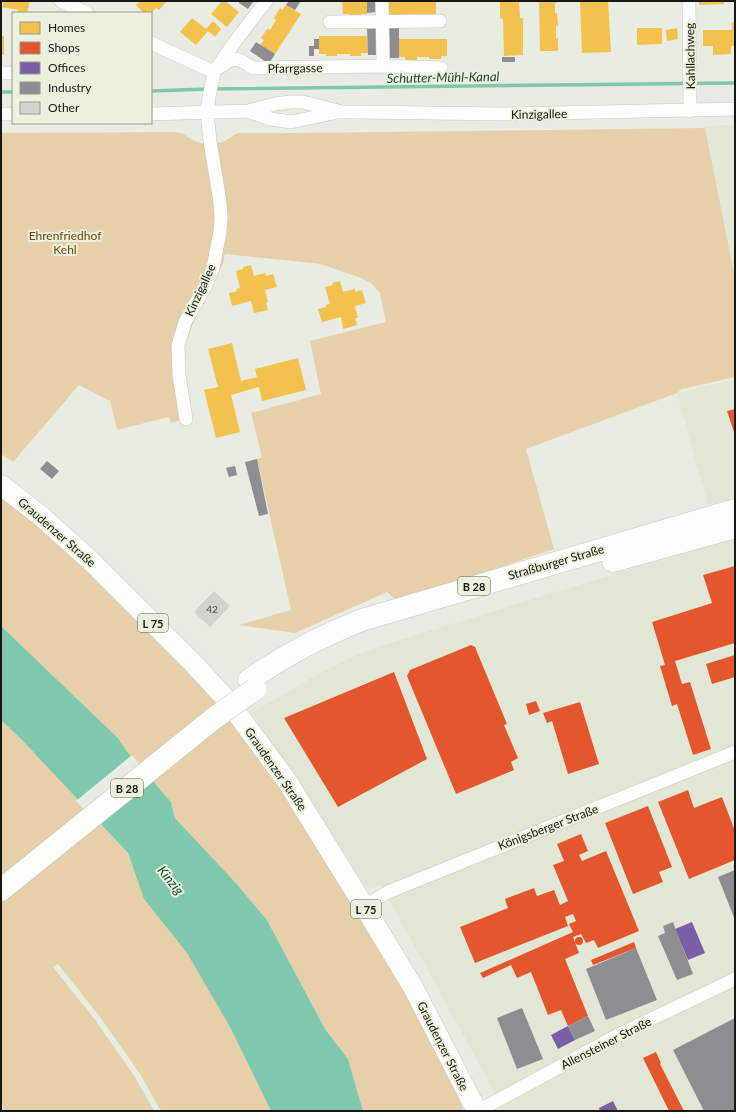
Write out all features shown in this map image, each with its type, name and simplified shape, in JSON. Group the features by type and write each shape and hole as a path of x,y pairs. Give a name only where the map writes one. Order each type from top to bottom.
{"highway":[{"name":"Straßburger Straße","path":"252,684 273,663 305,645 362,620 735,510"},
{"name":"Straßburger Straße","path":"252,684 341,642 358,636 512,590 735,527"},
{"name":"B 28","path":"1,875 206,711 252,684"},
{"name":"B 28","path":"1,890 213,719 252,684"}],"main road":[{"name":"Graudenzer Straße","path":"1,485 40,516 90,561 193,663 227,700 287,782 364,906 413,987 478,1111"}],"street":[{"path":"61,1 85,12"},
{"path":"207,113 214,72 266,1"},
{"path":"382,1 383,66"},
{"name":"Kahllachweg","path":"689,1 690,111"},
{"path":"330,22 440,22"},
{"path":"152,43 214,72"},
{"name":"Pfarrgasse","path":"214,72 229,60 234,59 239,59 253,68 383,66 440,68"},
{"path":"1,73 12,73"},
{"name":"Kinzigallee","path":"152,114 248,111 290,102 303,102 342,112"},
{"name":"Kinzigallee","path":"248,111 271,119 291,122 342,112 504,114 735,109"},
{"name":"Kinzigallee","path":"186,419 179,375 178,346 185,322 206,285 213,268 220,232 220,202 207,113"},
{"path":"1,114 12,114"},
{"name":"Königsberger Straße","path":"364,906 395,889 735,752"},
{"name":"Allensteiner Straße","path":"478,1111 620,1034 735,979"}],"shaded area":[{"path":"735,125 735,278 705,127"},
{"path":"735,379 735,497 708,505 677,393"},
{"path":"735,537 735,1111 502,1111 488,1080 381,885 368,889 252,713 318,674 354,656 397,641"}],"green space":[{"name":"Ehrenfriedhof Kehl","path":"705,128 735,278 735,377 682,389 677,393 526,449 554,549 397,601 387,592 295,633 239,625 291,610 257,459 262,458 251,413 321,394 310,341 386,322 380,293 371,283 321,264 225,254 216,279 195,318 184,348 186,419 171,423 169,417 117,430 110,401 79,385 13,462 1,454 1,133 177,132 197,142 207,144 225,141 238,133"},
{"path":"1,495 61,544 202,681 280,785 342,881 459,1087 456,1092 464,1111 363,1111 348,1059 325,1029 267,920 234,881 175,818 171,802 125,749 119,739 1,626"},
{"path":"1,720 21,739 128,853 144,899 187,952 230,1027 271,1111 161,1111 140,1074 100,1017 58,964 53,967 96,1021 135,1077 154,1111 1,1111"}],"water":[{"name":"Kinzig","path":"1,626 119,739 125,749 171,802 175,818 234,881 267,920 325,1029 348,1059 363,1111 271,1111 230,1027 187,953 144,899 128,853 21,739 1,720"}],"pier":[{"path":"132,755 154,781 99,825 76,801"}],"building: Homes":[{"path":"4,1 30,1 27,12 18,12 18,10 2,7"},
{"path":"140,1 167,1 159,10 156,8 152,12 143,12 136,5"},
{"path":"222,1 225,1 239,12 227,27 211,14"},
{"path":"342,1 367,1 367,14 361,14 361,17 349,17 349,14 343,14"},
{"path":"389,1 436,1 436,15 389,15"},
{"path":"500,1 519,1 520,18 523,18 523,55 504,56 503,18 500,19"},
{"path":"539,1 557,1 557,3 555,3 555,13 557,13 558,26 556,26 556,38 558,38 558,51 540,51"},
{"path":"580,1 608,1 611,52 582,53"},
{"path":"699,1 724,1 724,4 699,5"},
{"path":"286,5 301,14 275,54 260,45 264,40 261,38 267,29 270,30 276,20 274,18 280,8 282,10"},
{"path":"192,18 206,29 213,21 221,29 215,37 208,31 196,45 180,32"},
{"path":"732,22 735,22 735,46 731,46 731,54 713,55 713,46 703,46 703,30 732,30"},
{"path":"637,28 662,28 662,44 637,45"},
{"path":"677,28 678,39 667,41 666,30"},
{"path":"1,36 4,36 4,55 1,55"},
{"path":"319,36 367,36 368,53 361,53 361,56 337,54 337,56 326,56 326,54 319,54"},
{"path":"399,39 447,39 447,56 441,56 441,59 417,57 417,60 405,60 405,57 399,57"},
{"path":"251,265 254,276 265,273 266,276 273,274 277,287 265,290 268,310 254,313 251,301 232,306 229,293 237,291 236,289 240,288 236,271"},
{"path":"340,281 343,292 355,289 355,292 362,290 366,303 355,306 358,318 355,318 357,325 343,329 341,317 322,322 318,309 326,307 326,305 330,304 325,287"},
{"path":"232,343 241,381 257,377 255,369 298,358 306,390 262,401 259,387 231,395 240,432 216,438 204,390 218,387 208,349"}],"building: Shops":[{"path":"735,409 735,435 727,411"},
{"path":"735,566 735,643 675,661 682,684 690,682 711,749 693,755 677,704 672,706 660,666 665,665 652,622 712,603 703,575"},
{"path":"471,645 475,647 507,724 504,725 518,758 511,762 514,770 456,794 407,676 410,670"},
{"path":"735,655 735,677 712,684 706,664"},
{"path":"394,672 427,759 338,807 284,718"},
{"path":"536,701 540,711 529,715 526,704"},
{"path":"580,702 599,764 568,774 552,721 547,723 543,713"},
{"path":"688,790 694,808 722,797 735,831 735,860 689,879 658,802"},
{"path":"648,806 672,867 659,872 663,882 633,894 605,823"},
{"path":"581,834 588,851 579,855 582,861 606,851 639,931 598,948 594,940 586,943 581,934 573,937 579,953 565,959 588,1016 568,1026 561,1010 548,1015 531,972 517,978 511,965 483,978 480,973 573,932 569,924 576,921 573,914 565,917 568,926 475,963 460,927 508,908 505,899 534,888 537,896 554,890 560,905 568,901 553,865 564,861 557,844"},
{"path":"577,937 581,937 583,941 581,945 577,945 575,943 575,939"},
{"path":"634,942 636,948 593,965 591,960"},
{"path":"656,1052 661,1063 660,1064 684,1111 669,1111 643,1058"}],"building: Offices":[{"path":"692,922 705,953 688,960 675,929"},
{"path":"568,1026 575,1040 558,1049 551,1035"},
{"path":"613,1101 618,1111 600,1111 599,1108"}],"building: Industry":[{"path":"239,1 254,1 248,9 239,3"},
{"path":"289,1 301,1 295,10 286,5"},
{"path":"367,1 377,1 377,12 367,13"},
{"path":"399,25 399,58 390,58 389,26"},
{"path":"367,27 376,27 377,55 368,55"},
{"path":"314,39 319,39 319,49 314,49 314,56 309,56 309,46 314,46"},
{"path":"256,42 275,54 269,64 250,51"},
{"path":"502,57 515,57 515,62 502,62"},
{"path":"257,459 268,514 259,516 245,462"},
{"path":"47,461 59,471 52,479 40,469"},
{"path":"235,466 237,475 229,477 226,468"},
{"path":"735,870 735,920 718,877"},
{"path":"673,922 693,974 677,980 658,936 665,933 663,926"},
{"path":"636,948 657,1000 606,1020 586,969"},
{"path":"522,1008 543,1059 517,1069 497,1018"},
{"path":"588,1016 595,1031 575,1040 568,1026"},
{"path":"735,1018 735,1111 704,1111 673,1050"}],"building: Other":[{"path":"214,591 230,606 210,627 194,612"}],"waterway":[{"name":"Schutter-Mühl-Kanal","path":"214,89 735,83"},
{"name":"Schutter-Mühl-Kanal","path":"152,91 208,89"},
{"name":"Schutter-Mühl-Kanal","path":"1,92 12,92"}]}
